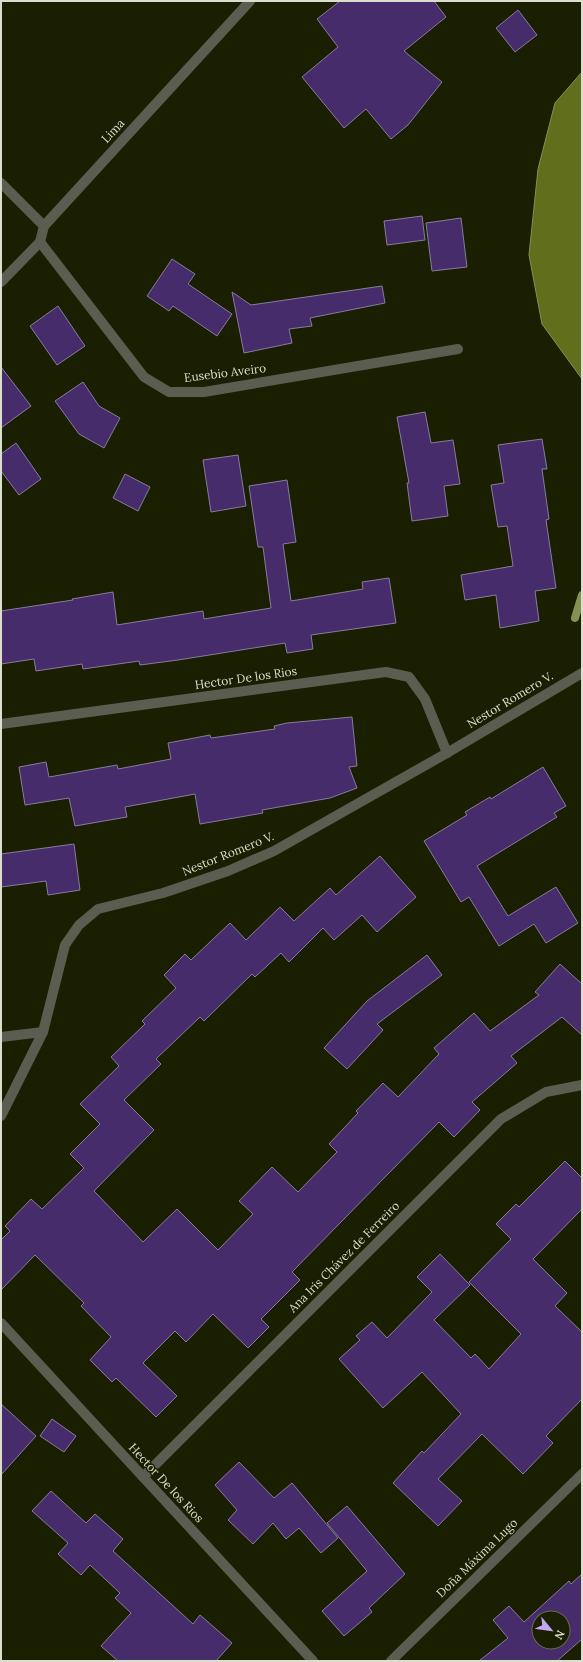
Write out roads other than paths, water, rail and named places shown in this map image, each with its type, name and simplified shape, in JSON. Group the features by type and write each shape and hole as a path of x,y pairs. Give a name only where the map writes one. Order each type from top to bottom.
{"street":[{"name":"Lima","path":"40,242 44,226 250,1"},
{"path":"1,183 44,226"},
{"path":"1,282 40,242"},
{"name":"Eusebio Aveiro","path":"40,242 144,377 169,392 204,392 458,349"},
{"name":"Hector De los Rios","path":"1,724 386,672 409,677 425,699 447,753"},
{"name":"Nestor Romero V.","path":"1,1116 43,1032 65,945 79,926 98,909 164,893 228,871 274,851 447,753 582,673"},
{"path":"1,1037 43,1032"},
{"name":"Ana Iris Chávez de Ferreiro","path":"143,1477 501,1119 546,1092 582,1085"},
{"name":"Hector De los Rios","path":"1,1323 314,1661"},
{"name":"Doña Máxima Lugo","path":"390,1661 582,1474"}],"waterway":[{"path":"575,618 582,595"}]}
